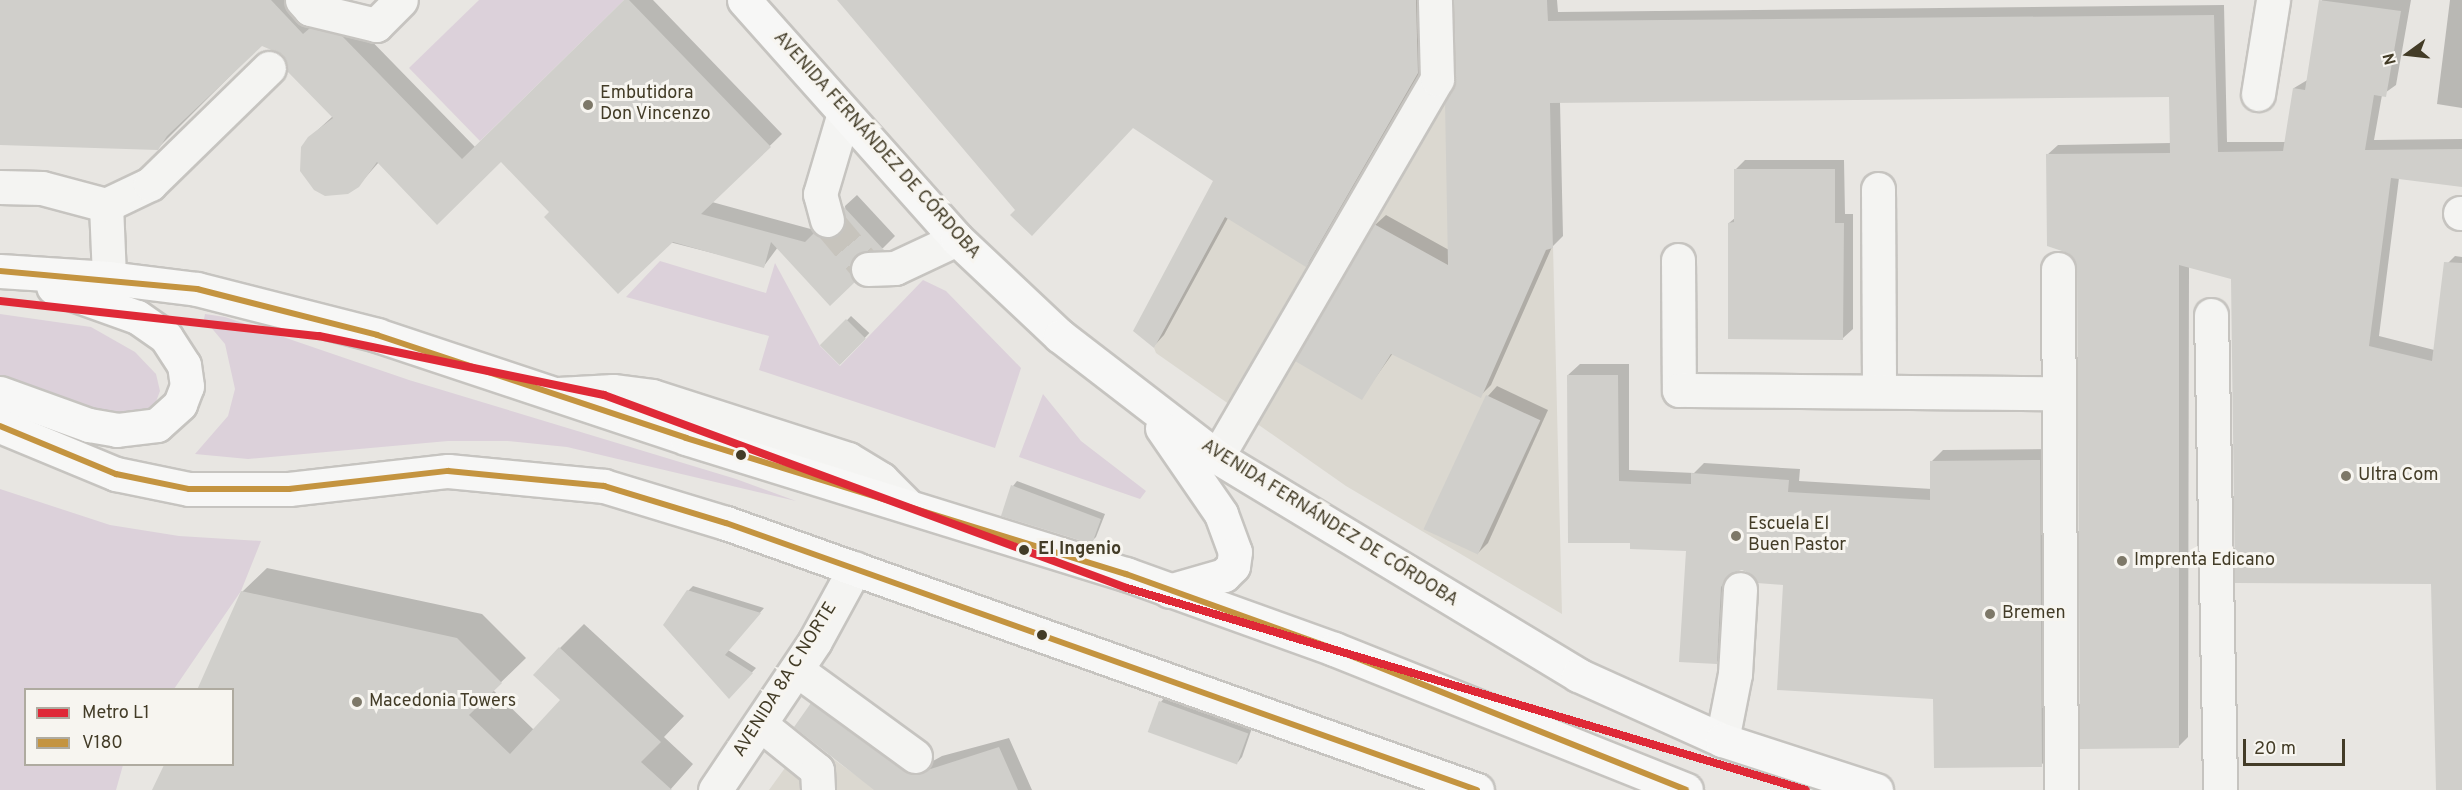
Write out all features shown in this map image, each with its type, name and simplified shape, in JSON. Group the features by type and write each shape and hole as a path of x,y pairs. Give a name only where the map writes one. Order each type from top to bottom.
{"main road":[{"name":"AVENIDA FERNÁNDEZ DE CÓRDOBA","path":"744,0 957,239 1060,336 1216,457 1578,675 1722,740 1876,790"},
{"path":"0,271 109,278 197,289 354,330 906,504 1169,591 1334,649 1686,790"},
{"path":"0,271 95,300 154,327 180,354 186,386 180,404 165,420 131,430 89,425 0,393"},
{"path":"1144,401 1221,514 1236,552 1233,566 1224,575 1169,591"},
{"path":"0,426 116,474 189,489 289,489 448,471 604,486 726,523 1477,790"}],"street":[{"path":"302,0 310,9 376,25 401,0"},
{"path":"1216,457 1437,79 1436,0"},
{"path":"2258,94 2273,0"},
{"path":"0,187 42,188 106,205 150,184 269,68"},
{"path":"827,220 820,194 844,113"},
{"path":"1878,189 1879,391"},
{"path":"106,205 109,278"},
{"path":"868,269 877,272 895,268 957,239"},
{"path":"1678,260 1679,390 2059,393"},
{"path":"2058,269 2061,790"},
{"path":"2211,315 2220,790"},
{"name":"AVENIDA 8A C NORTE","path":"716,790 797,670 855,568"},
{"path":"1722,740 1735,674 1740,589"},
{"path":"797,670 915,756"},
{"path":"760,724 817,770 818,790"}],"shaded area":[{"path":"479,0 624,0 480,141 409,68"},
{"path":"1278,0 1547,0 1562,614 1346,486 1156,353 1154,348 1331,20"},
{"path":"660,261 766,293 775,263 820,346 840,366 923,280 946,291 1021,368 995,448 759,370 769,336 626,297"},
{"path":"0,314 91,327 135,352 156,374 160,391 154,407 120,418 49,397 0,375"},
{"path":"205,314 225,317 409,380 736,479 796,501 567,447 508,441 448,441 248,459 195,454 228,416 235,389 225,344 204,319"},
{"path":"1043,394 1081,441 1146,491 1140,499 1019,457"},
{"path":"0,489 110,525 179,536 261,541 241,591 175,688 24,688 24,766 123,766 116,790 0,790"},
{"path":"806,739 876,790 769,790"}],"building":[{"path":"0,0 271,0 303,34 310,28 342,36 462,159 624,0 629,0 771,147 701,214 805,242 814,233 823,238 840,234 845,224 843,206 884,250 858,254 849,269 855,282 830,306 771,242 764,268 673,242 618,294 544,217 549,212 501,162 437,225 377,162 359,187 348,194 325,196 314,190 300,171 301,147 308,137 333,118 287,71 283,55 262,46 167,136 158,150 0,145"},
{"path":"837,0 1416,0 1418,73 1306,267 1225,217 1154,348 1133,331 1213,181 1133,128 1032,236 1010,215 1015,210"},
{"path":"1454,0 1547,0 1548,21 2214,15 2218,152 2283,151 2293,88 2305,90 2319,0 2401,11 2386,97 2374,95 2365,150 2462,149 2462,187 2391,178 2369,346 2432,361 2444,262 2462,263 2462,790 2436,790 2431,584 2235,583 2231,279 2179,265 2179,748 2080,749 2077,269 2068,253 2047,246 2046,154 2170,153 2169,97 1550,103 1553,248 1546,250 1481,398 1391,354 1362,400 1295,361 1374,224 1448,265 1445,102 1456,79"},
{"path":"1734,169 1835,169 1835,223 1844,223 1843,340 1728,339 1728,223 1734,222"},
{"path":"846,319 866,339 840,365 820,345"},
{"path":"1567,375 1618,375 1619,481 1691,484 1691,473 1789,480 1788,492 1930,500 1930,461 2040,460 2042,767 1934,768 1933,699 1777,690 1783,585 1757,583 1751,574 1742,570 1731,573 1721,587 1717,664 1679,662 1686,551 1630,549 1630,543 1568,543"},
{"path":"1486,395 1540,420 1478,554 1423,529"},
{"path":"1011,485 1101,519 1092,544 1001,516"},
{"path":"687,590 761,613 725,655 753,673 729,699 663,625"},
{"name":"Macedonia Towers","path":"241,591 457,638 502,683 469,715 510,754 560,700 533,675 559,647 661,742 641,762 672,790 152,790 164,766 234,766 234,688 198,688"},
{"path":"1159,701 1248,733 1237,765 1148,732"},
{"path":"811,703 912,775 999,747 1018,790 874,790 794,727"}],"tunnel":[{"path":"827,220 868,269"}],"metro line":[{"name":"L1","path":"0,301 319,336 604,395 1127,588 1806,790"}],"transit line":[{"name":"V180","path":"0,271 197,289 377,335 686,438 1126,574 1334,649 1686,790"},
{"name":"V180","path":"0,426 116,474 189,489 289,489 448,471 604,486 726,523 1477,790"}],"place":[{"name":"Embutidora Don Vincenzo","path":"588,105"},
{"name":"Ultra Com","path":"2346,476"},
{"name":"Escuela El Buen Pastor","path":"1736,536"},
{"name":"El Ingenio","path":"1024,550"},
{"name":"Imprenta Edicano","path":"2122,561"},
{"name":"Bremen","path":"1990,614"},
{"name":"Macedonia Towers","path":"357,702"}]}
